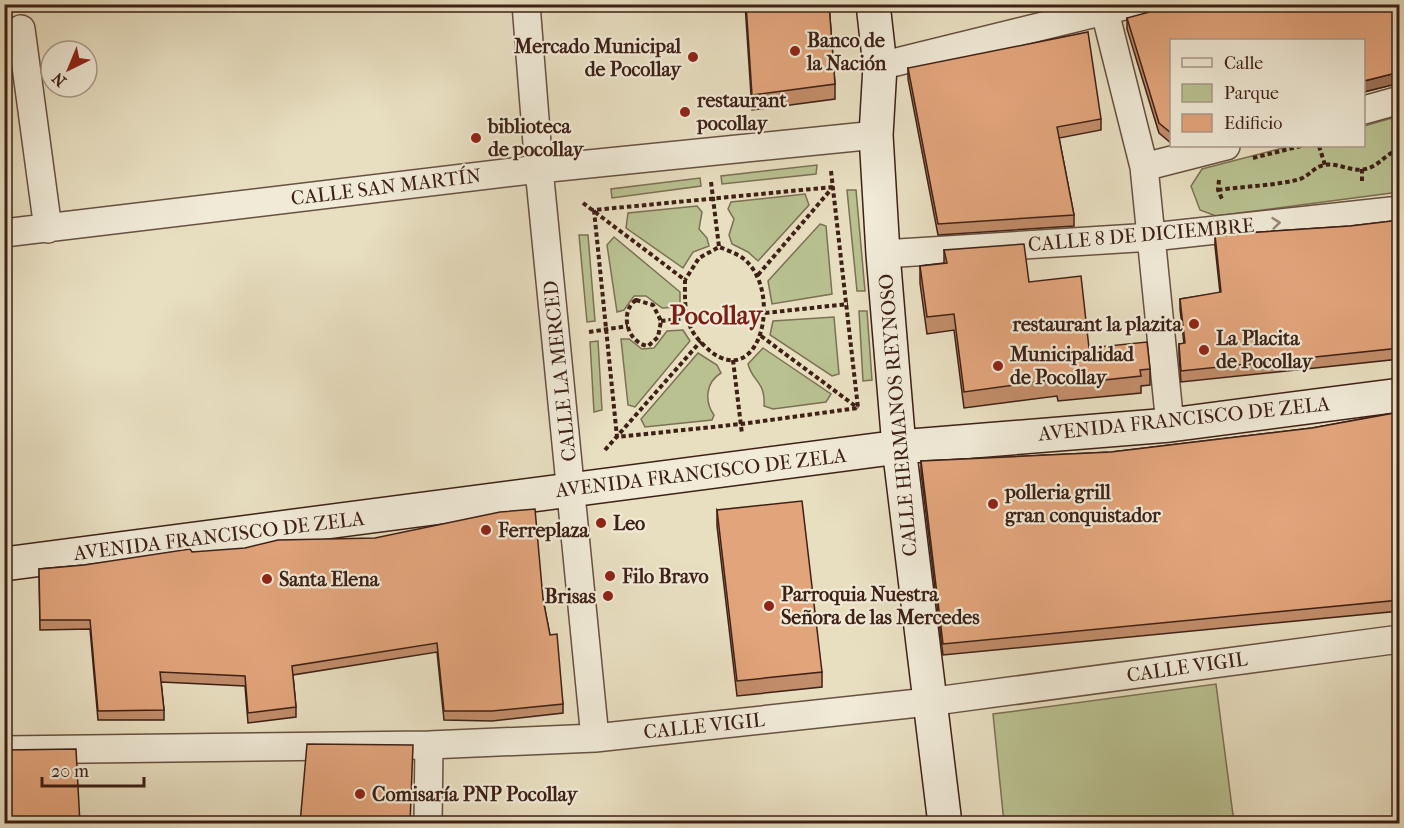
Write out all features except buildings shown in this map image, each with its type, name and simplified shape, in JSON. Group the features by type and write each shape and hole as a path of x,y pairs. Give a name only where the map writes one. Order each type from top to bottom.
{"street":[{"name":"CALLE LA MERCED","path":"526,4 539,169 595,738"},
{"name":"CALLE HERMANOS REYNOSO","path":"873,4 880,66 876,135 899,447 928,702 945,824"},
{"path":"880,66 1133,4"},
{"path":"1105,12 1144,167 1170,425"},
{"path":"21,29 48,229"},
{"path":"1365,110 1400,100"},
{"name":"CALLE SAN MARTÍN","path":"4,233 539,169 876,135"},
{"path":"1144,167 1235,153"},
{"name":"CALLE 8 DE DICIEMBRE","path":"883,254 1152,237 1400,210"},
{"name":"AVENIDA FRANCISCO DE ZELA","path":"4,564 899,447 1170,425 1400,395"},
{"name":"CALLE VIGIL","path":"4,750 429,746 595,738 928,702 1400,639"},
{"path":"428,824 429,746"}],"path":[{"path":"1235,153 1292,147"},
{"path":"1319,147 1324,165"},
{"path":"1218,190 1303,178 1317,167 1324,165 1335,164 1352,170 1369,168 1388,153 1400,150"},
{"path":"830,163 858,408"},
{"path":"710,177 720,247"},
{"path":"1220,178 1218,190 1226,206"},
{"path":"594,210 833,187"},
{"path":"758,275 833,187"},
{"path":"583,203 685,280"},
{"path":"594,210 616,437"},
{"path":"720,247 744,258 758,275 764,292 765,314 761,336 755,347 743,358 733,360 719,357 701,342 690,327 688,318 685,280 699,258 720,247"},
{"path":"636,300 653,305 660,321 658,337 648,346 636,340 628,326 627,315 636,300"},
{"path":"765,314 857,304"},
{"path":"660,321 688,318"},
{"path":"589,332 628,326"},
{"path":"761,336 865,412"},
{"path":"604,450 701,342"},
{"path":"733,360 743,441"},
{"path":"616,437 741,424 858,408"}],"green space":[{"path":"1399,116 1399,192 1216,216 1200,210 1191,186 1202,169 1286,147 1365,147 1365,126"},
{"path":"817,165 816,174 722,184 721,176"},
{"path":"700,178 701,186 612,198 611,189"},
{"path":"847,190 856,190 865,291 857,291"},
{"path":"805,194 809,205 758,261 748,252 732,244 729,235 734,219 728,209 731,202"},
{"path":"697,206 702,212 699,229 707,238 709,246 693,252 683,268 626,228 628,213"},
{"path":"820,224 826,226 832,294 772,304 768,281"},
{"path":"579,235 588,235 595,321 587,322"},
{"path":"614,237 680,292 680,307 662,308 646,296 634,296 624,310 617,312 607,245"},
{"path":"859,311 867,311 872,380 863,381"},
{"path":"834,317 839,374 832,376 770,335 773,321"},
{"path":"683,330 690,341 635,407 628,405 621,339 629,339 642,349 654,348 667,331"},
{"path":"598,341 602,410 594,412 590,342"},
{"path":"763,348 831,394 826,402 773,409 764,406 763,392 748,364"},
{"path":"698,353 717,365 721,373 712,381 708,392 709,404 714,415 712,420 645,427 641,419"},
{"path":"1216,684 1234,823 1004,823 993,714"}],"place":[{"name":"Banco de la Nación","path":"795,51"},
{"name":"Mercado Municipal de Pocollay","path":"693,57"},
{"name":"restaurant pocollay","path":"685,112"},
{"name":"biblioteca de pocollay","path":"476,138"},
{"name":"restaurant la plazita","path":"1194,324"},
{"name":"La Placita de Pocollay","path":"1204,350"},
{"name":"Municipalidad de Pocollay","path":"998,366"},
{"name":"polleria grill gran conquistador","path":"993,504"},
{"name":"Leo","path":"601,523"},
{"name":"Ferreplaza","path":"486,530"},
{"name":"Filo Bravo","path":"610,576"},
{"name":"Santa Elena","path":"267,579"},
{"name":"Brisas","path":"608,596"},
{"name":"Parroquia Nuestra Señora de las Mercedes","path":"769,606"},
{"name":"Comisaría PNP Pocollay","path":"360,794"}],"district":[{"name":"Pocollay","path":"716,315"}]}
